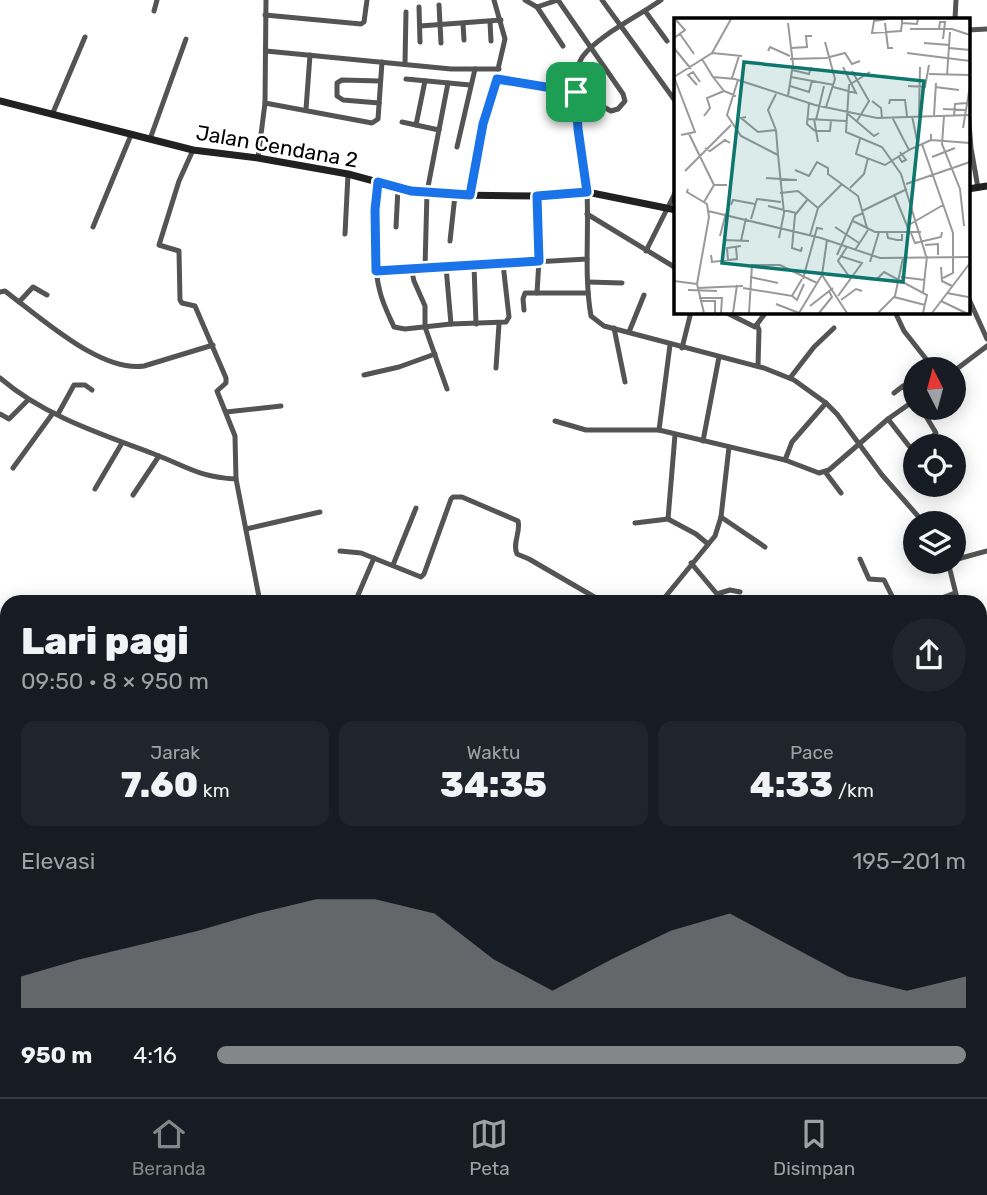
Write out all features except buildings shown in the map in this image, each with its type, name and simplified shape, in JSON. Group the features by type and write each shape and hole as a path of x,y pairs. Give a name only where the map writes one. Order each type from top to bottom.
{"street":[{"path":"154,11 157,0"},
{"path":"258,158 265,103 266,0"},
{"path":"265,15 361,24 365,18 367,0"},
{"path":"470,195 483,124 497,79 505,39 494,0"},
{"path":"525,0 537,8 562,46"},
{"path":"497,79 576,92 611,111 618,109 625,101 623,94 558,0 537,8"},
{"path":"602,0 674,99"},
{"path":"661,0 590,48 581,60 576,92 587,192 588,293 593,320 670,345 758,366 790,378 826,403 894,490 916,511"},
{"path":"955,18 956,0"},
{"path":"439,5 441,43"},
{"path":"419,7 420,42"},
{"path":"645,11 667,41"},
{"path":"405,63 406,12"},
{"path":"420,26 500,20"},
{"path":"490,22 491,41"},
{"path":"463,23 464,40"},
{"path":"52,115 85,37"},
{"path":"150,139 186,39"},
{"path":"266,51 451,69 499,69"},
{"path":"306,109 310,55"},
{"path":"265,103 372,124 378,119 382,62"},
{"path":"457,147 475,69"},
{"path":"406,79 470,85"},
{"path":"379,103 342,100 337,96 337,83 342,80 380,81"},
{"path":"416,125 425,81"},
{"path":"425,268 426,192 448,83"},
{"name":"Jalan Cendana 2","path":"0,101 193,150 348,174 398,188 456,195 537,196 587,192 671,210"},
{"path":"401,122 439,130"},
{"path":"970,126 978,188"},
{"path":"93,227 131,135"},
{"path":"193,150 179,181 159,245 179,251 180,300 195,306 226,378 226,383 217,391 235,436 236,480 259,595"},
{"path":"345,234 348,174"},
{"path":"378,182 375,210 376,271 380,294 394,327 405,330 451,324 506,322 509,317 503,264"},
{"path":"970,189 987,186"},
{"path":"397,227 398,188"},
{"path":"450,241 456,195"},
{"path":"537,196 537,293"},
{"path":"646,251 671,210"},
{"path":"587,214 674,267"},
{"path":"376,271 587,259"},
{"path":"474,265 477,324"},
{"path":"446,267 451,324"},
{"path":"411,268 425,306 425,327 447,389"},
{"path":"588,282 622,283"},
{"path":"19,302 33,287 47,295"},
{"path":"0,292 5,290 91,352 132,368 213,345"},
{"path":"524,310 525,293 588,293"},
{"path":"629,332 644,296"},
{"path":"970,301 987,339"},
{"path":"682,348 691,313"},
{"path":"727,313 753,326 757,325"},
{"path":"757,325 765,313"},
{"path":"895,313 904,331 925,357"},
{"path":"496,368 499,324"},
{"path":"757,325 758,366"},
{"path":"614,328 625,382"},
{"path":"790,378 814,347 834,328"},
{"path":"659,430 670,345"},
{"path":"966,362 987,346"},
{"path":"364,375 399,367 435,354"},
{"path":"703,441 719,357"},
{"path":"0,378 27,401 122,443 212,478 236,480"},
{"path":"13,468 56,414 74,384 85,385 92,390"},
{"path":"555,421 586,430 659,430 785,460 819,473 826,472 888,419 915,400 903,386 894,393"},
{"path":"0,414 9,419 27,401"},
{"path":"785,460 792,442 826,403"},
{"path":"226,412 281,406"},
{"path":"888,419 903,438"},
{"path":"668,519 676,435"},
{"path":"95,489 122,443"},
{"path":"668,595 715,536 729,447"},
{"path":"133,495 159,456"},
{"path":"826,472 841,493"},
{"path":"340,551 362,553 418,577 423,575 450,499 463,497 519,521 515,548 517,554 591,595"},
{"path":"393,565 416,508"},
{"path":"246,529 320,512"},
{"path":"720,517 765,547"},
{"path":"635,523 668,519 696,534 708,544"},
{"path":"966,557 987,551"},
{"path":"356,595 374,558"},
{"path":"860,559 869,579 884,580 892,595"},
{"path":"691,564 717,594 721,595 728,590 740,592"},
{"path":"950,574 955,593 950,595"}],"route":[{"path":"497,79 576,92 587,192 537,196 539,261 376,271 375,210 378,182 411,191 470,195 483,124 497,79"}]}
